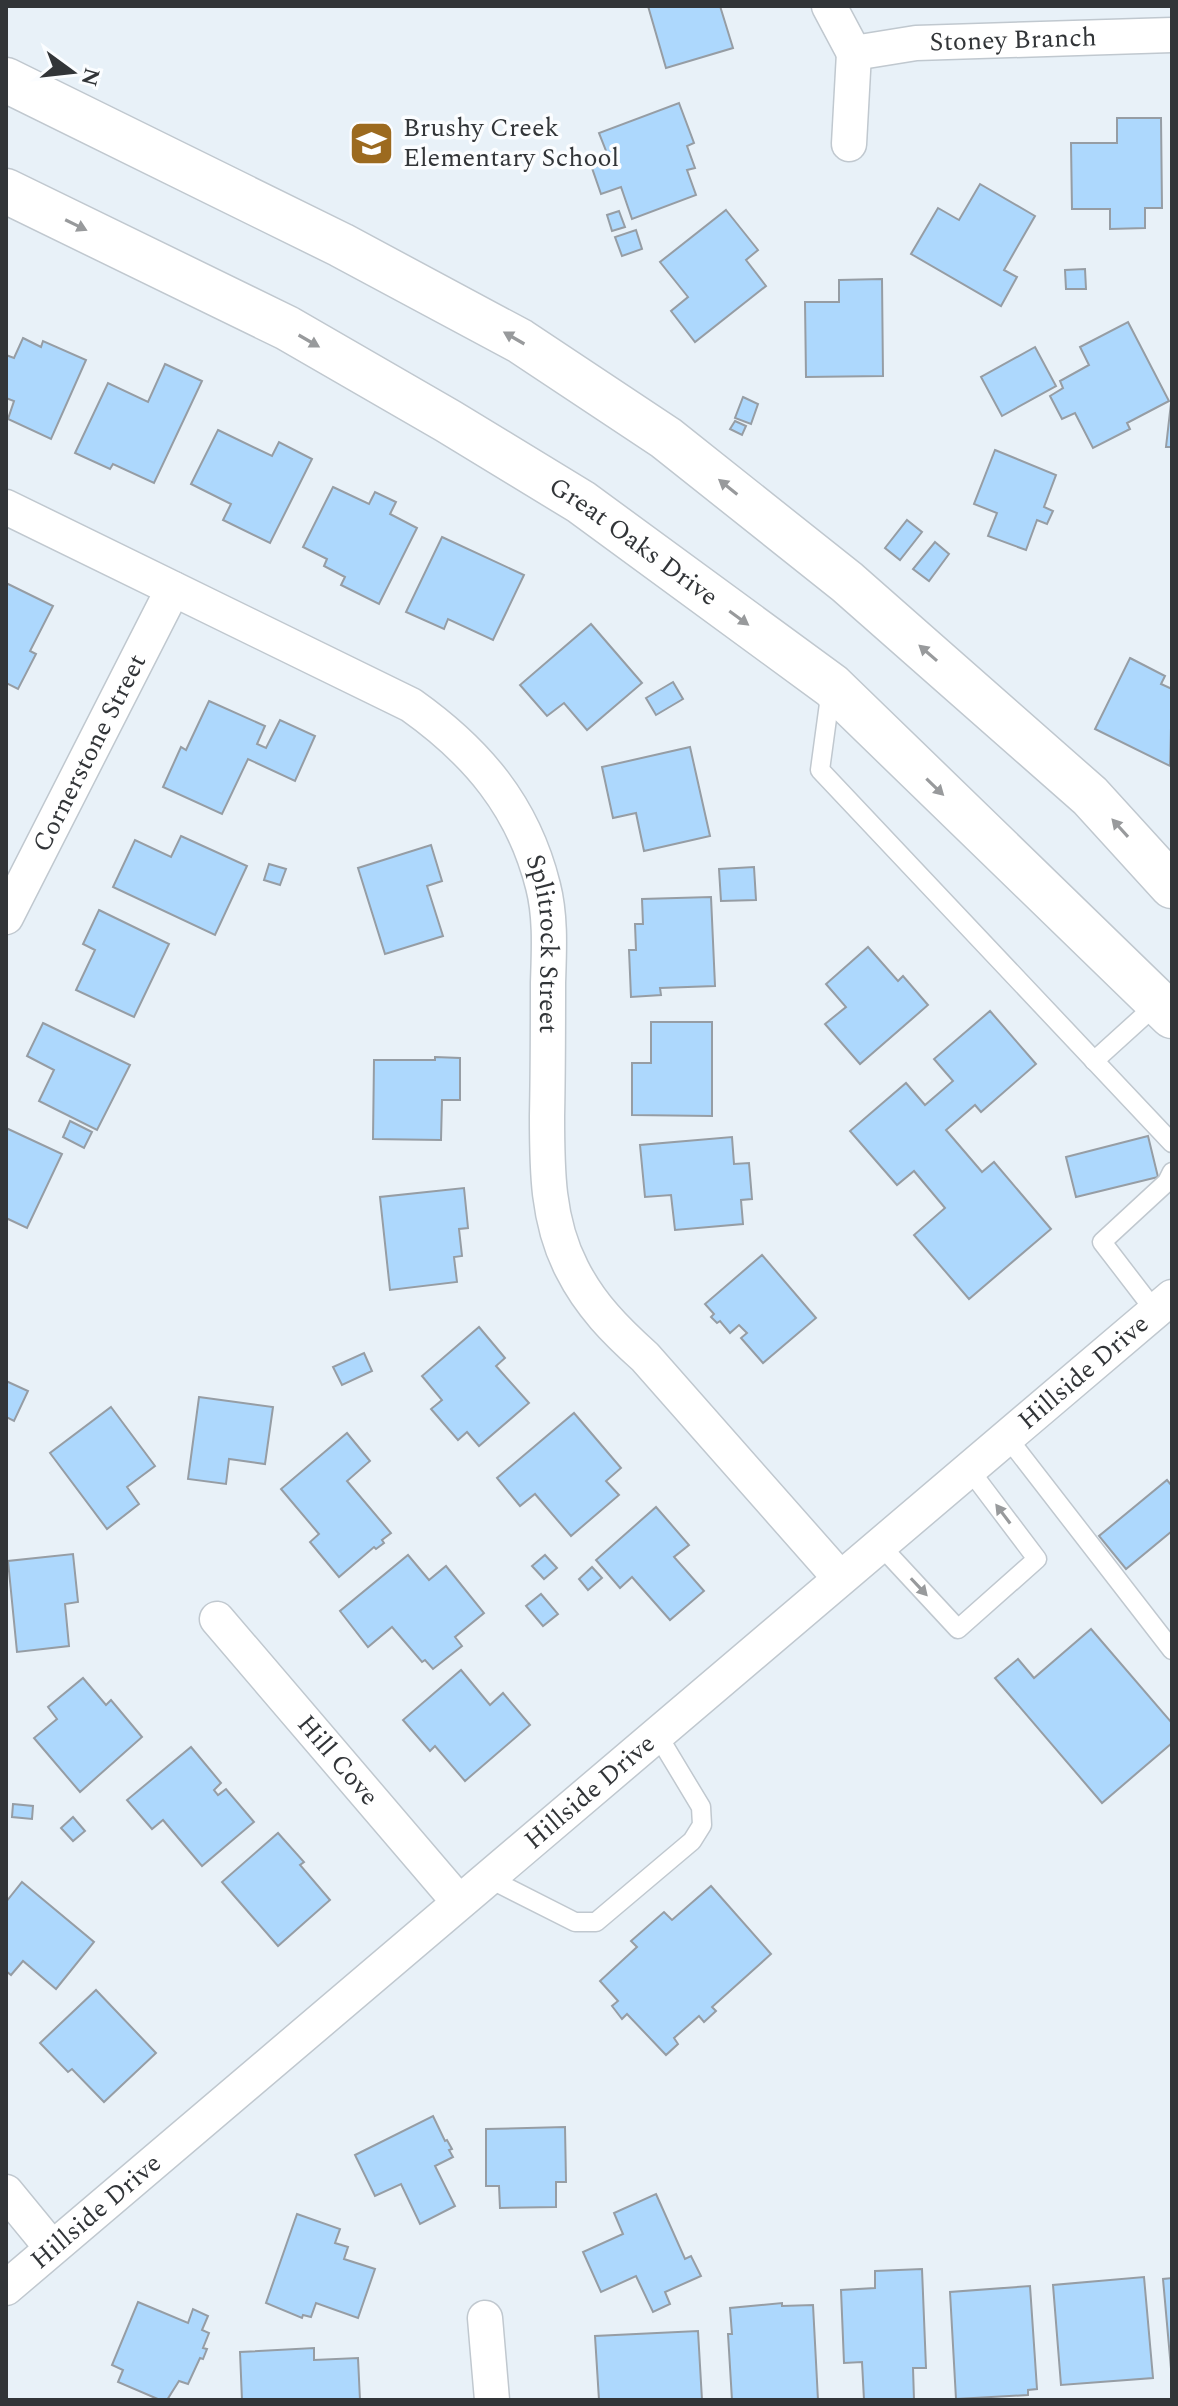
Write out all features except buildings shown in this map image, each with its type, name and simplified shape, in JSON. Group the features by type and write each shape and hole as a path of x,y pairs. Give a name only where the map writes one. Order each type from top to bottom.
{"street":[{"path":"829,6 854,53 849,144"},
{"name":"Stoney Branch","path":"854,53 916,43 1172,35"},
{"path":"6,80 341,245 520,341 666,438 847,582 1090,796 1172,886"},
{"name":"Great Oaks Drive","path":"6,191 287,328 581,502 832,686 1165,1010"},
{"name":"Splitrock Street","path":"6,507 411,705 449,732 481,765 508,803 530,844 544,889 549,937 547,1181 556,1225 572,1269 611,1326 645,1357 840,1578"},
{"name":"Cornerstone Street","path":"6,917 173,589"},
{"name":"Hillside Drive","path":"6,2288 1163,1304"},
{"name":"Hill Cove","path":"217,1619 459,1902"},
{"path":"6,2192 52,2248"},
{"path":"485,2318 492,2400"}],"lane":[{"path":"832,686 820,770 1172,1143"},
{"path":"1094,1061 1165,1010"},
{"path":"1163,1304 1102,1242 1167,1182 1172,1172"},
{"path":"1007,1437 1172,1650"},
{"path":"880,1545 958,1629 1037,1559 969,1469"},
{"path":"488,1878 575,1922 596,1922 692,1841 702,1825 701,1807 657,1734"}],"place":[{"name":"Brushy Creek Elementary School","path":"372,143"}]}
